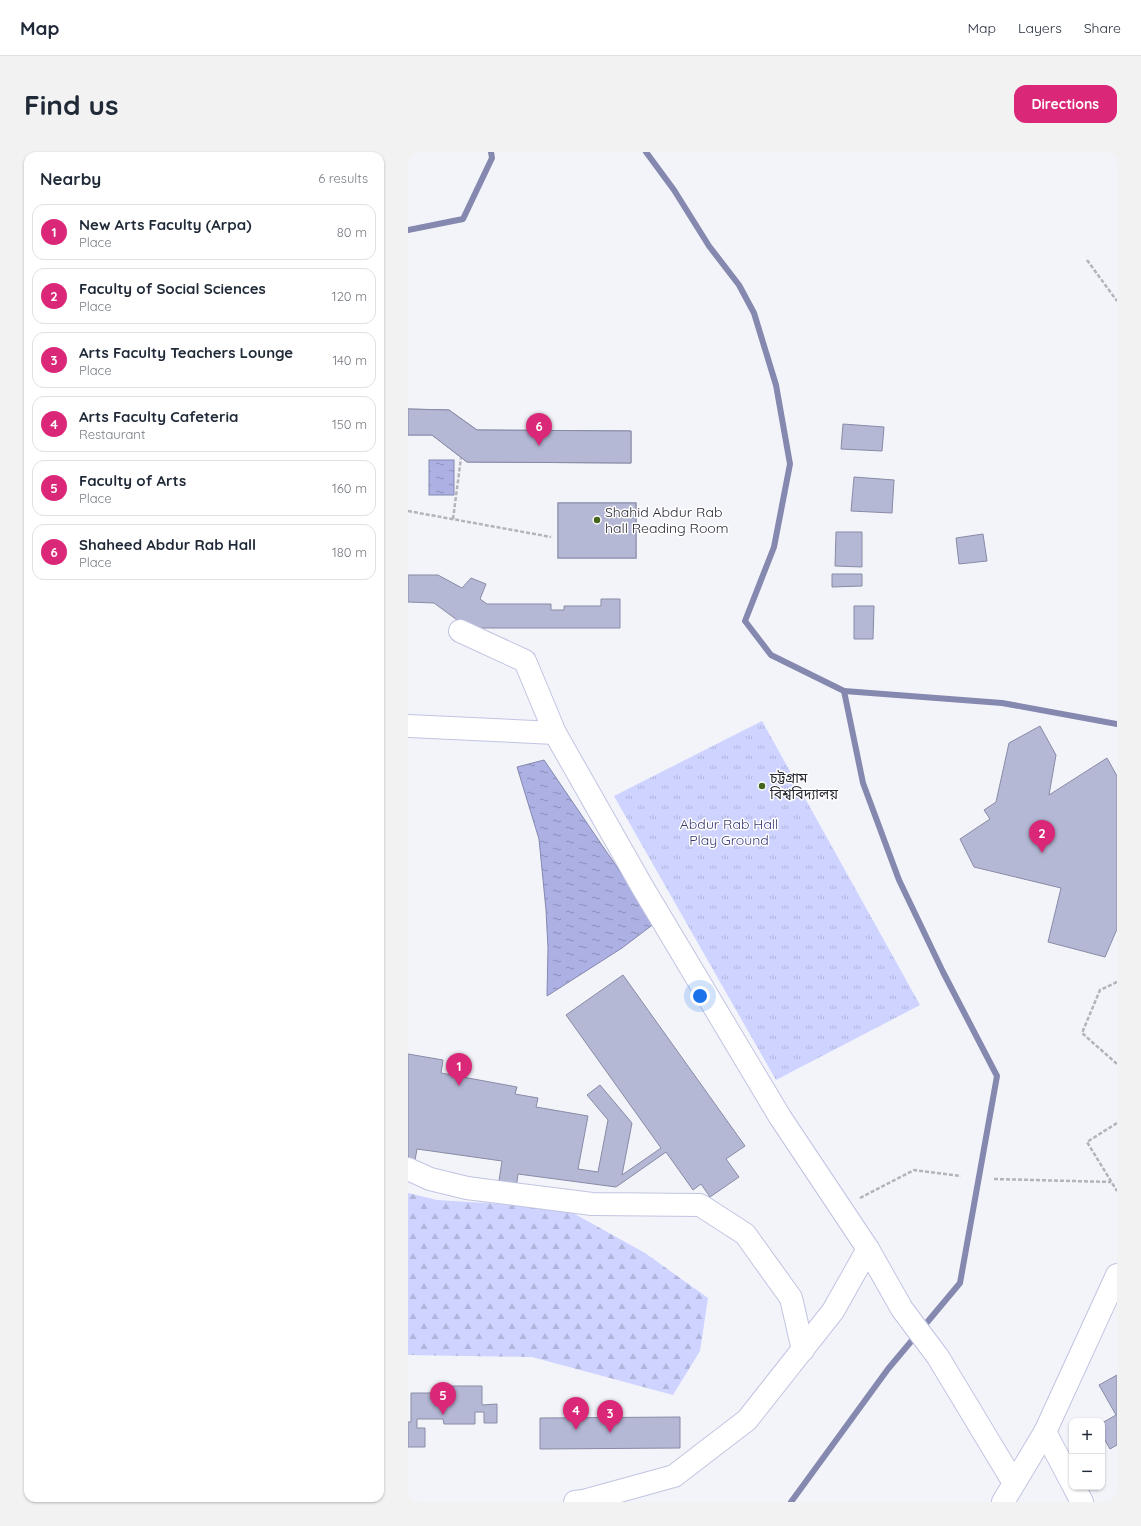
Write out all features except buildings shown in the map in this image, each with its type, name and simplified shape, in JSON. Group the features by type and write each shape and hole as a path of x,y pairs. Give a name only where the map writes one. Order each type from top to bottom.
{"lane":[{"path":"460,631 525,661 555,732 643,888 780,1117 868,1249 902,1309 938,1357 1014,1483"},
{"path":"408,726 555,732"},
{"path":"408,1168 430,1179 467,1188 584,1203 700,1205 745,1234 791,1298 803,1350"},
{"path":"575,1502 674,1476 748,1420 833,1311 868,1249"},
{"path":"1003,1502 1029,1461 1045,1432 1117,1276"},
{"path":"1045,1432 1069,1477"},
{"path":"1076,1490 1082,1502"}],"path":[{"path":"1087,260 1117,301"},
{"path":"453,519 462,458"},
{"path":"408,511 552,537"},
{"path":"1117,982 1100,990 1082,1033 1117,1064"},
{"path":"1117,1123 1087,1142 1117,1191"},
{"path":"840,1208 914,1170 961,1176"},
{"path":"994,1179 1111,1182"}],"green space":[{"name":"Abdur Rab Hall Play Ground","path":"762,721 920,1005 776,1080 614,796"},
{"path":"408,1193 437,1200 564,1208 645,1253 708,1298 700,1351 673,1395 532,1357 408,1355"}],"water":[{"path":"429,460 454,460 454,495 429,495"},
{"path":"544,760 655,923 622,948 547,996 548,948 539,839 517,767"}],"waterway":[{"path":"408,230 463,219 492,158 491,152"},
{"path":"646,152 674,190 709,246 739,285 754,313 776,385 790,464 774,547 745,621 771,655 844,691 863,783 899,880 943,972 997,1076 960,1283 888,1369 791,1502"},
{"path":"844,691 1002,703 1117,724"}],"place":[{"name":"Shaheed Abdur Rab Hall","path":"539,446"},
{"name":"Shahid Abdur Rab hall Reading Room","path":"597,520"},
{"name":"চট্টগ্রাম বিশ্ববিদ্যালয়","path":"762,786"},
{"name":"Faculty of Social Sciences","path":"1042,853"},
{"name":"New Arts Faculty (Arpa)","path":"459,1086"},
{"name":"Faculty of Arts","path":"443,1415"},
{"name":"Arts Faculty Cafeteria","path":"576,1430"},
{"name":"Arts Faculty Teachers Lounge","path":"610,1433"}]}
